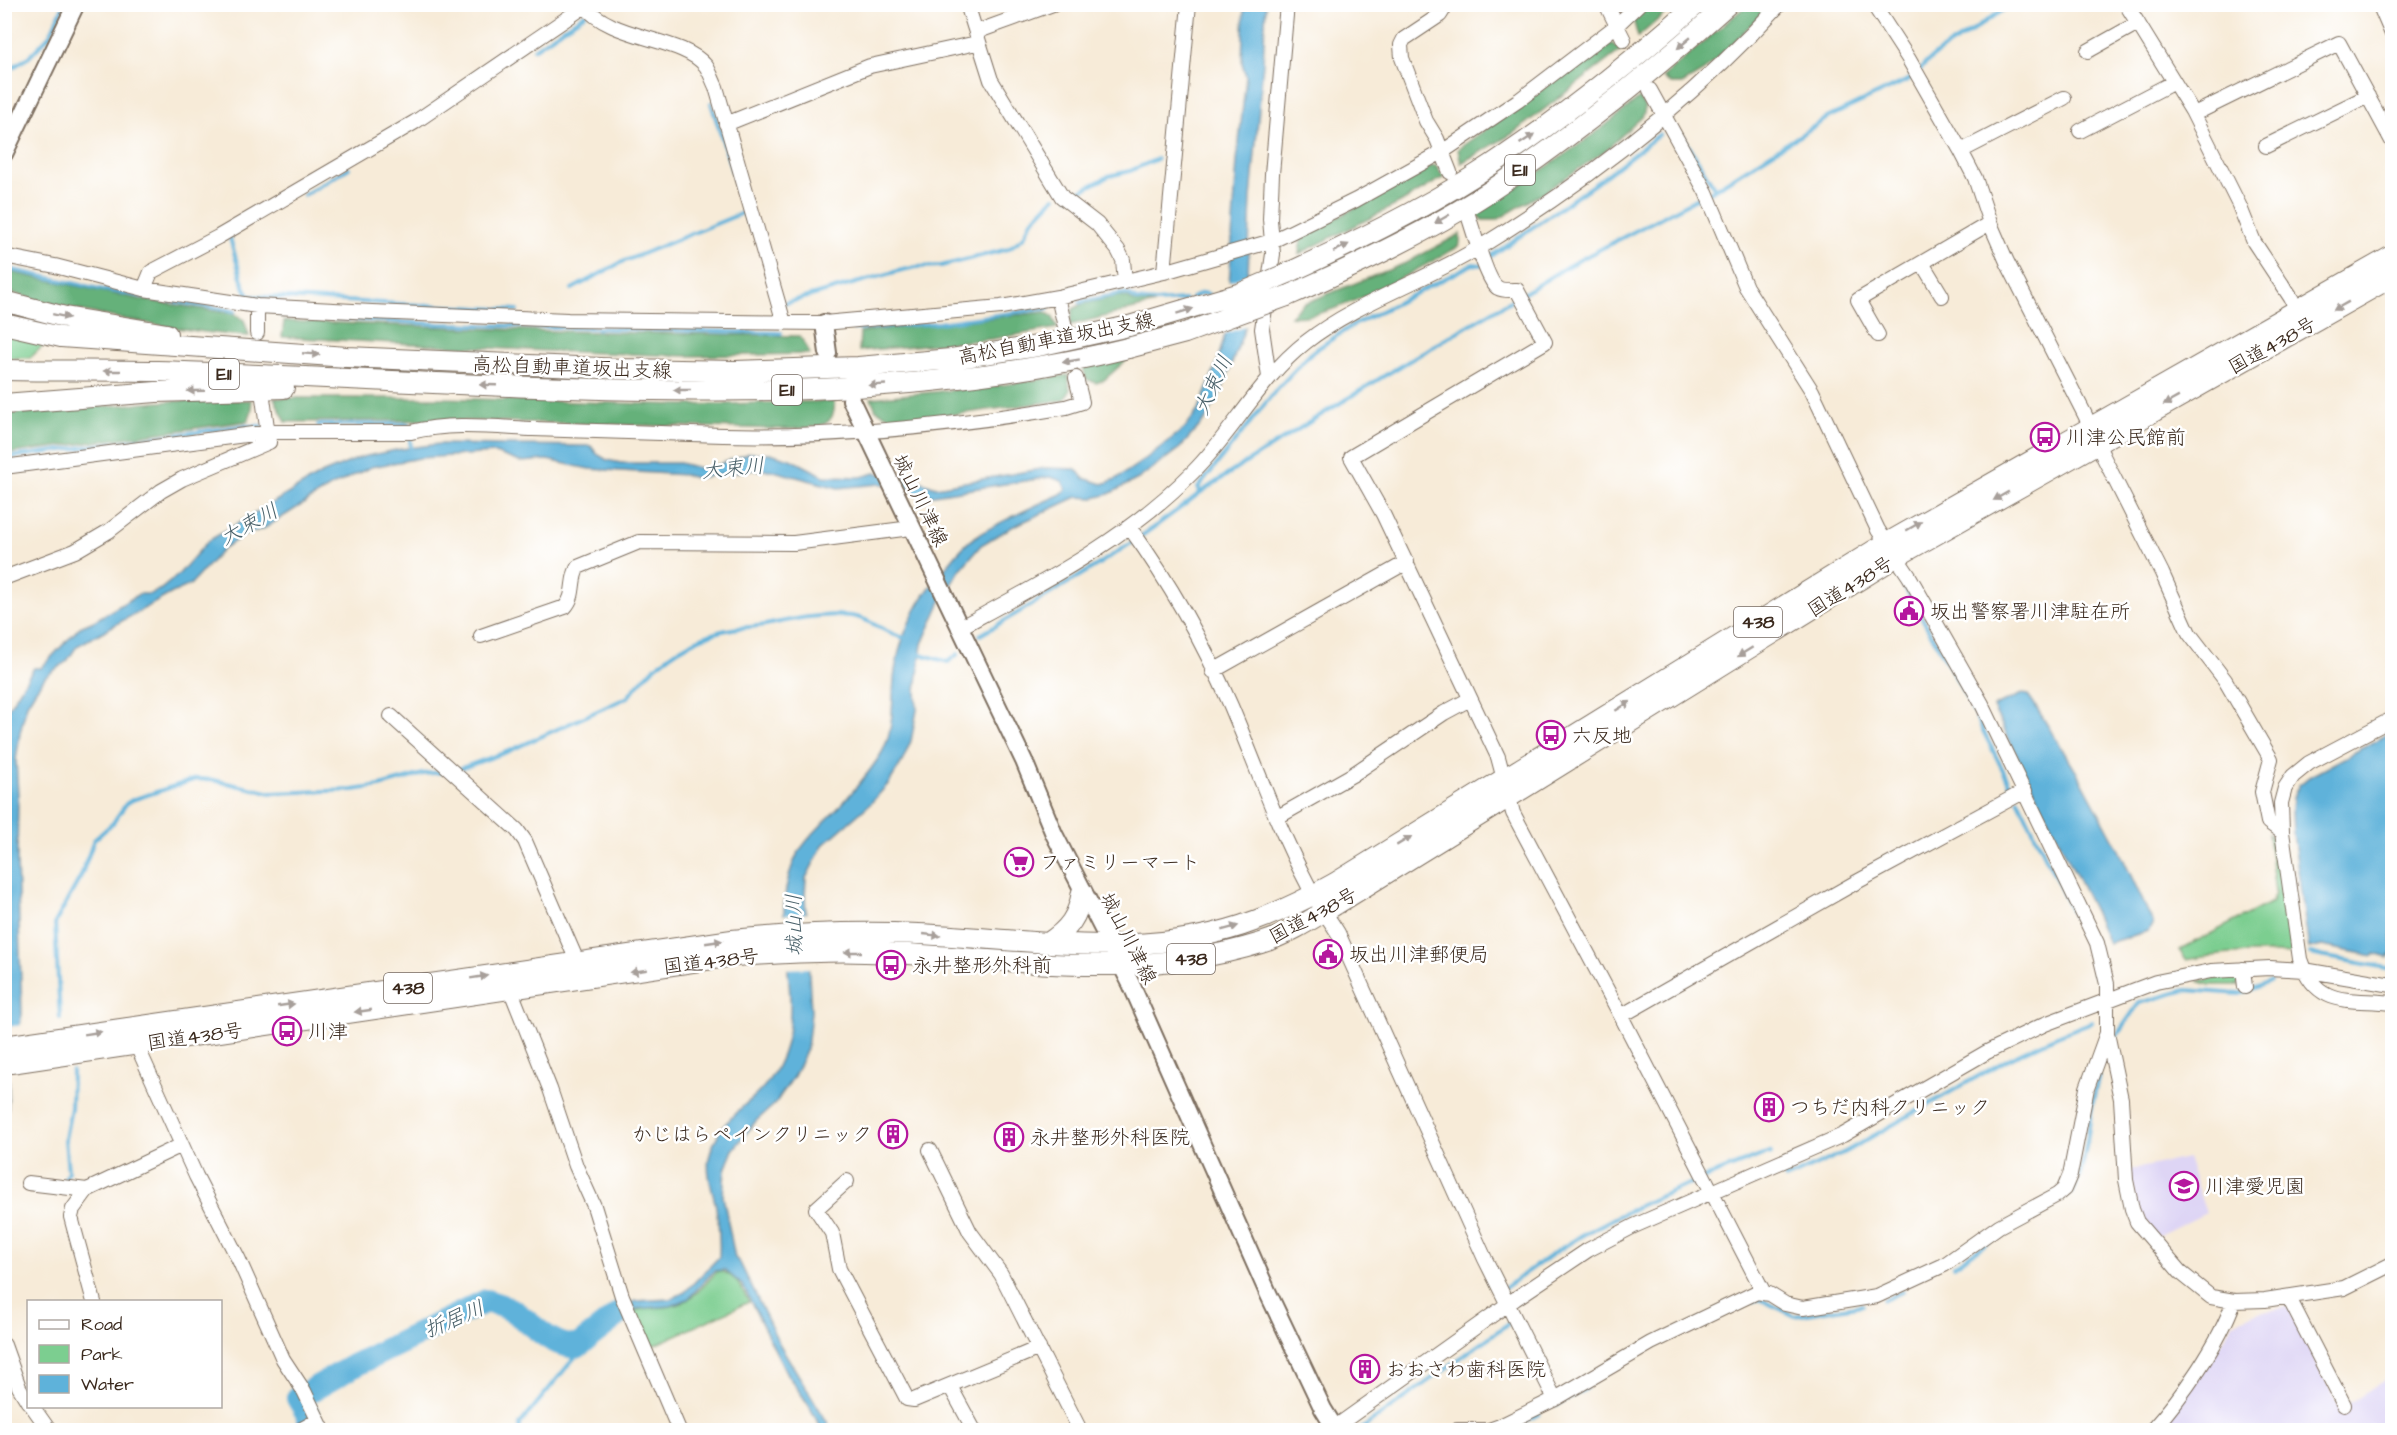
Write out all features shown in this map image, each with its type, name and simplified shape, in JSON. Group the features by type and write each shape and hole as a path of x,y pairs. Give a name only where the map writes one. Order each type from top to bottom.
{"highway":[{"name":"高松自動車道坂出支線","path":"255,341 347,357 454,363 624,369 797,369 896,364 963,357 1038,346 1129,326 1241,293 1400,219 1477,174 1580,100 1697,4"},
{"name":"高松自動車道坂出支線","path":"443,384 622,390 799,390 958,379 1076,360 1185,333 1287,296 1407,239 1487,193 1557,145 1627,91 1728,4"},
{"name":"国道438号","path":"811,943 865,952 1084,966 1121,966 1185,960 1260,943 1289,931 1319,903 1892,550 2301,317 2392,256"},
{"name":"国道438号","path":"2301,317 2392,277"},
{"path":"4,302 65,317 255,341"},
{"path":"4,324 61,337 172,346 255,341"},
{"name":"E11","path":"4,370 156,371 443,384"},
{"path":"4,404 156,392 443,384"},
{"path":"1048,943 1072,924 1082,892"},
{"name":"国道438号","path":"4,1064 37,1050 581,970 733,956 780,945 919,934 1048,943 1110,945 1152,943 1206,934 1319,903"},
{"name":"国道438号","path":"4,1046 37,1050"}],"main road":[{"path":"4,154 76,4"},
{"path":"824,323 828,353"},
{"name":"城山川津線","path":"851,400 1024,761 1054,834 1121,966 1268,1293 1334,1430"}],"street":[{"path":"966,4 991,80 1062,197 1097,224 1118,250 1123,260 1125,282"},
{"path":"726,124 870,66 976,37 1053,4"},
{"path":"1167,272 1190,4"},
{"path":"1269,377 1262,329 1273,254 1269,242 1272,174 1287,4"},
{"path":"1447,4 1440,15 1404,39 1401,51 1426,121 1450,172"},
{"path":"1606,4 1624,40"},
{"path":"4,256 55,266 144,289 257,306 559,319 784,323 824,323 1001,307 1058,297 1167,272 1269,242 1356,200 1442,152 1519,100 1616,26 1639,4"},
{"path":"959,628 1086,556 1136,536 1159,504 1195,470 1269,377 1305,343 1336,322 1479,248 1554,199 1606,160 1726,61 1780,4"},
{"path":"1873,4 1908,58 1961,151 1974,178 1990,223 2162,573 2189,633 2225,680 2271,759 2262,792 2268,822 2282,832"},
{"path":"2126,4 2194,114 2239,205 2254,242 2301,317"},
{"path":"2379,4 2392,34"},
{"path":"144,289 151,272 218,237 415,122 585,5 598,20 692,55 706,67 716,87 784,323"},
{"path":"2088,51 2138,23"},
{"path":"2194,114 2339,43 2392,141"},
{"path":"2080,131 2174,82"},
{"path":"1650,90 1707,195 1746,287 1812,391 1878,530 1978,696 2019,794 2097,943 2103,965 2109,1043 2121,1099 2126,1180 2137,1222 2180,1272 2211,1297 2234,1301 2289,1298 2344,1288 2392,1264"},
{"path":"2266,146 2368,96"},
{"path":"1961,151 2064,98"},
{"path":"1468,215 1490,278 1501,289 1517,290 1545,342 1351,457 1407,562 1502,766 1513,813 1764,1293 1785,1304 1803,1308 1877,1296 1944,1265 1999,1226 2057,1195 2064,1189 2070,1175 2087,1088 2109,1043"},
{"path":"1878,335 1858,300 1990,223"},
{"path":"1922,263 1942,296"},
{"path":"1058,297 1065,327"},
{"path":"255,341 257,306"},
{"path":"4,467 268,428 411,432 427,428 486,428 867,436 1066,407 1082,402 1076,378"},
{"path":"4,578 84,546 109,531 161,491 182,479 269,442 263,398"},
{"path":"481,636 565,607 571,599 575,572 578,567 639,542 794,543 909,524"},
{"path":"1136,536 1188,620 1230,704 1276,818 1319,903 1338,933 1508,1305 1555,1398"},
{"path":"1213,671 1407,562"},
{"path":"1276,818 1352,775 1444,713 1470,699"},
{"path":"391,716 517,830 525,842 581,970"},
{"path":"2392,719 2309,763 2293,776 2282,796 2282,832 2300,959 2304,970 2316,988 2338,999 2392,1003"},
{"path":"1621,1016 1853,884 2019,794"},
{"path":"2243,969 2245,987"},
{"path":"1334,1430 1564,1265 1604,1241 1707,1184 1843,1135 1987,1052 2045,1024 2156,982 2185,975 2243,969 2304,970 2350,976 2392,985"},
{"path":"507,981 550,1089 576,1166 594,1206 628,1309 679,1431"},
{"path":"132,1036 182,1145 239,1260 283,1359 305,1394 312,1426"},
{"path":"93,1300 71,1217 79,1198 87,1190 182,1145"},
{"path":"930,1150 970,1232 1001,1274 1080,1431"},
{"path":"847,1181 816,1209 832,1233 839,1269 907,1399 914,1400 1039,1348"},
{"path":"28,1184 87,1190"},
{"path":"1456,1431 1489,1430 1500,1426 1555,1398 1651,1343 1751,1295 1764,1293"},
{"path":"2289,1298 2344,1405"},
{"path":"2152,1431 2205,1358 2227,1322 2234,1301"},
{"path":"4,1345 24,1383"},
{"path":"950,1386 974,1431"},
{"path":"33,1408 50,1431"}],"shaded area":[{"path":"2187,1158 2206,1213 2157,1237 2142,1218 2136,1202 2130,1170"},
{"path":"2289,1307 2340,1409 2391,1376 2392,1430 2159,1430 2202,1373 2234,1322 2254,1313"}],"green space":[{"path":"1647,5 1675,5 1638,37 1633,19"},
{"path":"1747,5 1771,5 1704,71 1682,84 1670,84 1663,77"},
{"path":"1611,43 1621,50 1512,134 1461,163 1458,149 1604,44"},
{"path":"1640,98 1645,109 1642,117 1604,152 1497,220 1482,220 1478,214 1593,135"},
{"path":"1432,166 1436,166 1444,177 1400,203 1299,254 1301,239 1311,232"},
{"path":"1460,234 1460,244 1456,248 1374,292 1327,311 1307,316 1290,316 1303,304 1406,263"},
{"path":"5,271 143,300 235,314 244,320 249,336 226,335 139,322 43,302 5,291"},
{"path":"1119,296 1135,302 1155,304 1070,325 1073,309 1082,304"},
{"path":"1045,312 1052,316 1058,328 992,339 859,351 860,332"},
{"path":"284,321 548,331 800,336 810,354 684,356 282,337"},
{"path":"4,331 46,343 30,358 5,358"},
{"path":"1132,355 1104,380 1096,383 1086,379 1083,366"},
{"path":"1068,375 1070,391 1064,400 958,414 892,418 876,410 871,398 996,386"},
{"path":"274,398 441,398 685,405 834,401 834,411 826,423 819,426 785,429 442,420 286,422"},
{"path":"251,400 252,410 248,421 5,454 4,414 173,401"},
{"path":"2268,833 2276,845 2280,860 2293,954 2240,953 2186,960 2179,950 2272,902 2275,893"},
{"path":"2238,975 2238,985 2210,985 2198,981"},
{"path":"717,1271 733,1277 749,1302 648,1348 633,1312 671,1306 685,1301 697,1293"}],"water":[{"path":"1244,5 1266,5 1263,63 1251,198 1246,325 1222,390 1206,419 1180,448 1138,479 1109,494 1094,498 1077,497 1012,527 981,545 960,570 942,599 922,644 916,690 917,710 911,741 902,762 889,783 870,804 823,845 806,878 811,1012 807,1049 794,1076 775,1104 756,1121 733,1150 725,1170 723,1196 735,1258 740,1263 780,1345 832,1430 822,1430 808,1404 787,1374 743,1286 725,1270 714,1271 688,1299 671,1306 636,1309 598,1333 596,1327 635,1301 671,1299 685,1292 719,1257 719,1226 709,1176 709,1158 722,1129 767,1082 780,1061 785,1046 790,1019 790,1000 784,903 795,859 801,848 868,774 886,744 891,722 894,676 899,650 921,600 956,554 971,540 1006,519 1061,494 1066,489 1062,481 1050,477 921,497 904,485 879,484 838,488 770,470 751,470 696,478 685,475 589,469 547,460 520,462 495,453 420,458 371,467 330,487 265,528 245,535 225,547 190,585 77,646 67,661 45,677 27,704 16,760 22,1014 9,1078 8,1109 5,1121 4,1029 9,1013 4,976 5,725 7,710 34,668 41,668 80,627 139,594 150,594 161,589 178,575 208,541 321,474 362,457 401,449 439,444 591,446 597,454 607,460 621,463 680,463 699,468 709,468 749,453 770,453 793,460 824,476 861,477 875,473 909,477 936,487 1046,468 1076,469 1083,478 1103,484 1116,479 1185,428 1199,409 1217,363 1226,331 1237,161 1246,76 1242,63"},
{"path":"2022,694 2028,695 2033,702 2082,781 2119,850 2153,923 2148,931 2108,943 1993,707"},
{"path":"2392,732 2392,956 2389,955 2388,958 2374,954 2373,956 2322,946 2309,949 2293,834 2293,797 2299,785 2309,777"}],"pier":[{"path":"1252,273 1249,325 1222,335 1228,282"},
{"path":"809,913 812,968 783,969 780,915"},
{"path":"23,1025 12,1080 4,1080 5,1027"}],"waterway":[{"path":"4,73 29,57 50,35 64,4"},
{"path":"1920,70 1943,49 2014,4"},
{"path":"534,49 585,14"},
{"path":"1710,192 1829,117 1912,78"},
{"path":"711,103 749,225"},
{"path":"1488,261 1490,257 1596,183 1660,134"},
{"path":"1683,136 1715,189"},
{"path":"1069,197 1109,176 1130,171 1157,159"},
{"path":"304,195 349,168"},
{"path":"1523,294 1568,266 1704,195"},
{"path":"786,303 898,271 916,267 941,266 1008,249 1024,237 1030,223 1055,197"},
{"path":"572,289 620,263 745,212"},
{"path":"230,238 243,284 249,296 517,310"},
{"path":"980,635 1121,550 1201,492 1198,488 1276,390 1311,353 1350,327 1473,264 1482,265"},
{"path":"4,268 104,290 235,311"},
{"path":"1192,298 1202,293 1208,294"},
{"path":"1080,302 1120,294 1129,295 1136,300 1156,302 1185,300"},
{"path":"1201,492 1357,392 1517,297"},
{"path":"854,329 939,323 1048,308"},
{"path":"280,315 439,324 781,333"},
{"path":"318,425 408,424 408,427"},
{"path":"4,458 242,426 263,426"},
{"path":"410,438 411,452"},
{"path":"1900,579 1959,683 2014,792"},
{"path":"459,769 509,751 628,697 636,686 666,658 702,638 721,631 808,617 840,615 858,617 891,634 906,638"},
{"path":"917,653 948,662 958,654"},
{"path":"60,1018 55,923 81,876 94,840 113,823 126,804 132,800 196,779 213,780 272,793 353,790 380,786 423,774 444,772"},
{"path":"2018,799 2089,947 2095,976"},
{"path":"2310,954 2392,969"},
{"path":"2113,1041 2139,1003 2186,990 2240,994 2270,982"},
{"path":"1783,1173 1786,1179 1845,1152 2012,1057 2092,1022"},
{"path":"65,1179 68,1171 65,1139 71,1108 72,1071"},
{"path":"1954,1266 2001,1233 2073,1192 2083,1164 2099,1076"},
{"path":"1505,1288 1566,1245 1625,1213 1707,1177 1770,1152 1771,1154"},
{"path":"1884,1300 1902,1292"},
{"path":"1753,1301 1759,1299 1795,1316 1862,1305"},
{"name":"折居川","path":"310,1430 307,1413 298,1398 355,1365 486,1301 510,1309 552,1340 569,1346 578,1346 623,1311"},
{"path":"1360,1430 1509,1323"},
{"path":"520,1430 520,1424 575,1357 578,1346"},
{"path":"1557,1405 1587,1388"},
{"path":"1514,1427 1539,1414"}],"place":[{"name":"川津公民館前","path":"2045,437"},
{"name":"坂出警察署川津駐在所","path":"1909,611"},
{"name":"六反地","path":"1551,735"},
{"name":"ファミリーマート","path":"1019,862"},
{"name":"坂出川津郵便局","path":"1328,954"},
{"name":"永井整形外科前","path":"891,965"},
{"name":"川津","path":"287,1031"},
{"name":"つちだ内科クリニック","path":"1769,1107"},
{"name":"かじはらペインクリニック","path":"893,1134"},
{"name":"永井整形外科医院","path":"1009,1137"},
{"name":"川津愛児園","path":"2184,1186"},
{"name":"おおさわ歯科医院","path":"1365,1369"}],"water label":[{"name":"大束川","path":"1213,385"},
{"name":"大束川","path":"733,468"},
{"name":"大束川","path":"249,524"},
{"name":"城山川","path":"794,925"}]}
